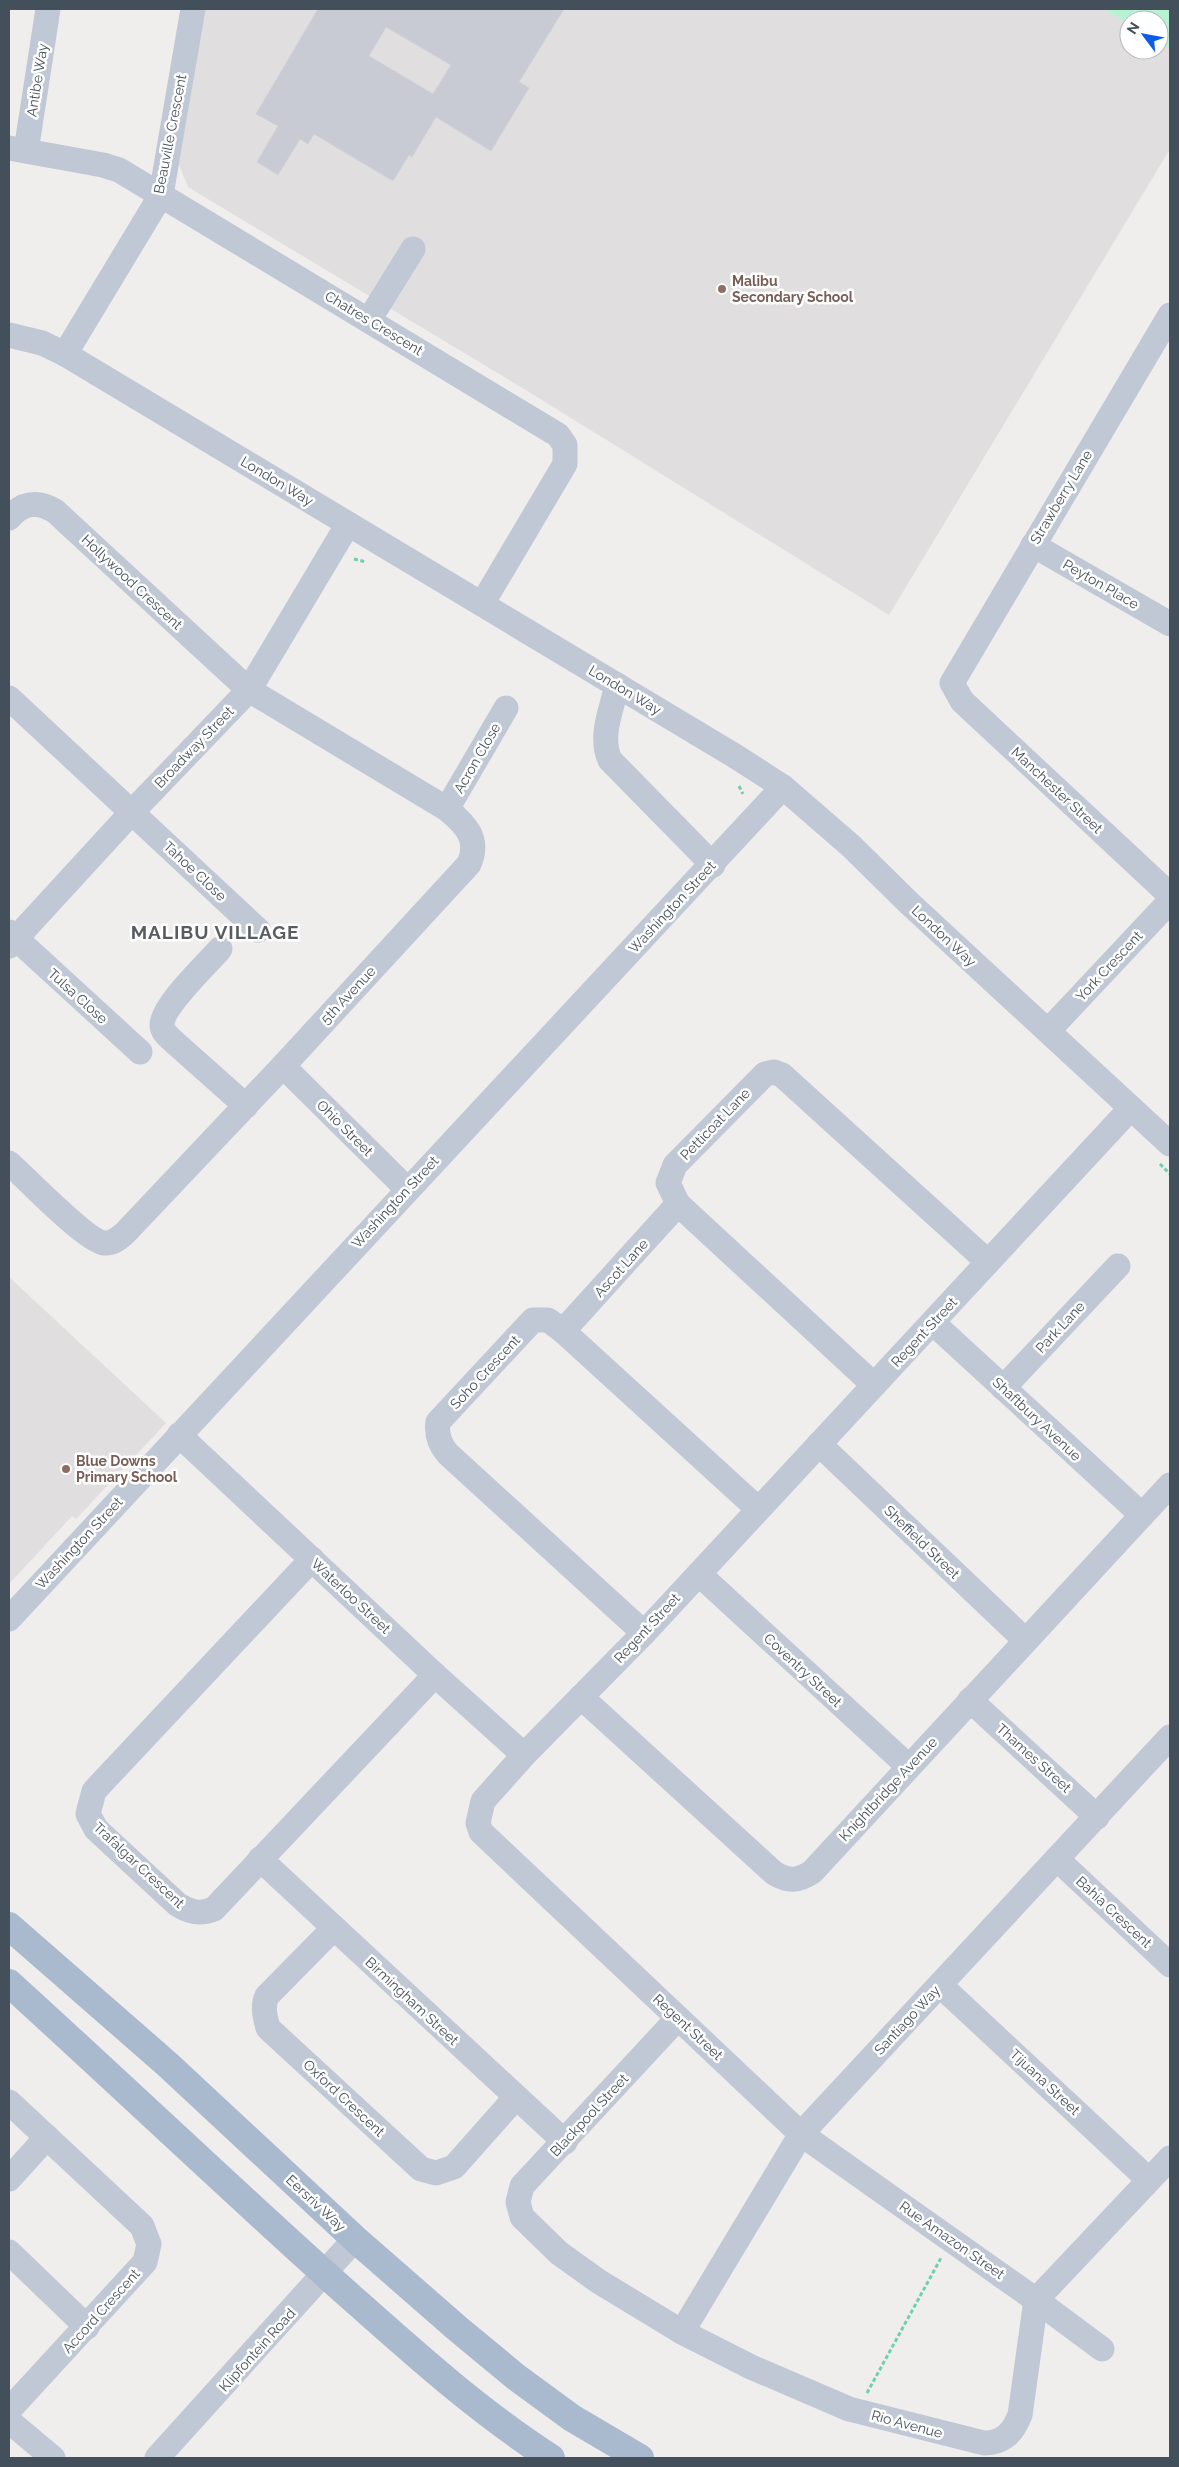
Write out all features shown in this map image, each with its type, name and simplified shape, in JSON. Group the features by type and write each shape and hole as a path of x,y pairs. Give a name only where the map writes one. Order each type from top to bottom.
{"main road":[{"name":"Eersriv Way","path":"9,1926 166,2064 356,2239 516,2377 572,2418 640,2458"},
{"path":"9,1983 424,2363 505,2428 551,2458"}],"street":[{"name":"Antibe Way","path":"17,149 48,9"},
{"name":"Beauville Crescent","path":"65,354 161,195 193,9"},
{"name":"Chatres Crescent","path":"17,149 112,168 161,195 551,429 565,445 565,464 482,604"},
{"path":"369,320 413,249"},
{"name":"Strawberry Lane","path":"953,679 1170,315"},
{"name":"London Way","path":"9,335 42,343 65,354 617,685 783,787 851,846 910,904 1170,1144"},
{"name":"Hollywood Crescent","path":"9,518 17,509 29,504 43,504 55,511 249,690"},
{"name":"Broadway Street","path":"11,939 249,690 348,524"},
{"name":"Peyton Place","path":"1033,545 1170,624"},
{"name":"Manchester Street","path":"953,679 954,689 962,701 1170,895"},
{"path":"617,685 605,735 605,745 610,760 713,865"},
{"name":"5th Avenue","path":"9,1163 95,1240 110,1242 125,1233 246,1106 469,864 474,852 470,835 463,823 447,810 249,690"},
{"path":"9,698 132,812"},
{"name":"Acron Close","path":"447,810 506,708"},
{"name":"Washington Street","path":"9,1619 407,1189 713,865 783,787"},
{"name":"Tahoe Close","path":"132,812 258,930"},
{"name":"York Crescent","path":"1048,1031 1170,901"},
{"name":"Tulsa Close","path":"11,939 140,1052"},
{"path":"220,949 167,1011 162,1026 173,1041 246,1106"},
{"name":"Ohio Street","path":"283,1066 407,1189"},
{"name":"Petticoat Lane","path":"874,1385 678,1204 668,1183 676,1165 764,1074 774,1072 782,1075 988,1262"},
{"name":"Regent Street","path":"801,2134 482,1832 478,1823 483,1801 524,1756 644,1633 1132,1108"},
{"name":"Ascot Lane","path":"563,1331 678,1204"},
{"name":"Park Lane","path":"1003,1388 1118,1266"},
{"name":"Soho Crescent","path":"644,1633 448,1454 438,1436 438,1422 533,1320 548,1320 563,1331 758,1509"},
{"name":"Shaftbury Avenue","path":"933,1323 1142,1515"},
{"name":"Waterloo Street","path":"179,1435 434,1675 524,1756"},
{"name":"Sheffield Street","path":"819,1444 1024,1640"},
{"name":"Knightbridge Avenue","path":"582,1697 774,1873 784,1879 793,1881 802,1879 812,1872 1024,1640 1170,1485"},
{"name":"Trafalgar Crescent","path":"312,1559 94,1791 88,1806 88,1814 96,1829 178,1904 193,1912 201,1913 214,1909 434,1675"},
{"name":"Coventry Street","path":"699,1574 908,1766"},
{"name":"Thames Street","path":"970,1700 1097,1817"},
{"name":"Santiago Way","path":"682,2332 801,2134 1170,1737"},
{"name":"Birmingham Street","path":"260,1859 565,2142"},
{"name":"Bahia Crescent","path":"1057,1859 1170,1965"},
{"name":"Oxford Crescent","path":"334,1928 267,1996 264,2002 264,2015 268,2028 421,2169 436,2173 454,2167 516,2097"},
{"name":"Tijuana Street","path":"940,1985 1149,2180"},
{"name":"Blackpool Street","path":"522,2217 518,2202 522,2186 565,2142 678,2018"},
{"name":"Accord Crescent","path":"9,2102 142,2226 149,2244 145,2262 9,2410"},
{"name":"Rue Amazon Street","path":"801,2134 1102,2348"},
{"path":"9,2179 47,2137"},
{"path":"1036,2300 1170,2158"},
{"name":"Rio Avenue","path":"522,2217 559,2253 598,2281 682,2332 751,2367 857,2411 984,2444 995,2443 1006,2437 1015,2427 1020,2415 1036,2300"},
{"name":"Klipfontein Road","path":"157,2458 356,2239"},
{"path":"9,2252 87,2327"},
{"path":"9,2421 53,2458"}],"path":[{"path":"857,2411 950,2239"}],"shaded area":[{"name":"Malibu Secondary School","path":"205,9 1103,9 1119,18 1119,60 1169,60 1170,49 1170,149 889,615 529,392 188,187 179,165"},
{"name":"Blue Downs Primary School","path":"9,1277 166,1423 76,1519 72,1516 9,1584"}],"green space":[{"path":"1103,9 1170,9 1170,49 1169,10 1119,10 1119,18"}],"building":[{"path":"318,9 564,9 519,82 529,88 491,151 436,117 412,157 409,155 393,181 314,134 308,144 300,139 278,175 257,162 278,126 256,114","holes":["386,27 451,65 433,94 369,56"]}],"place":[{"name":"Malibu Secondary School","path":"722,289"},
{"name":"Blue Downs Primary School","path":"66,1469"}],"district":[{"name":"MALIBU VILLAGE","path":"215,932"}]}
